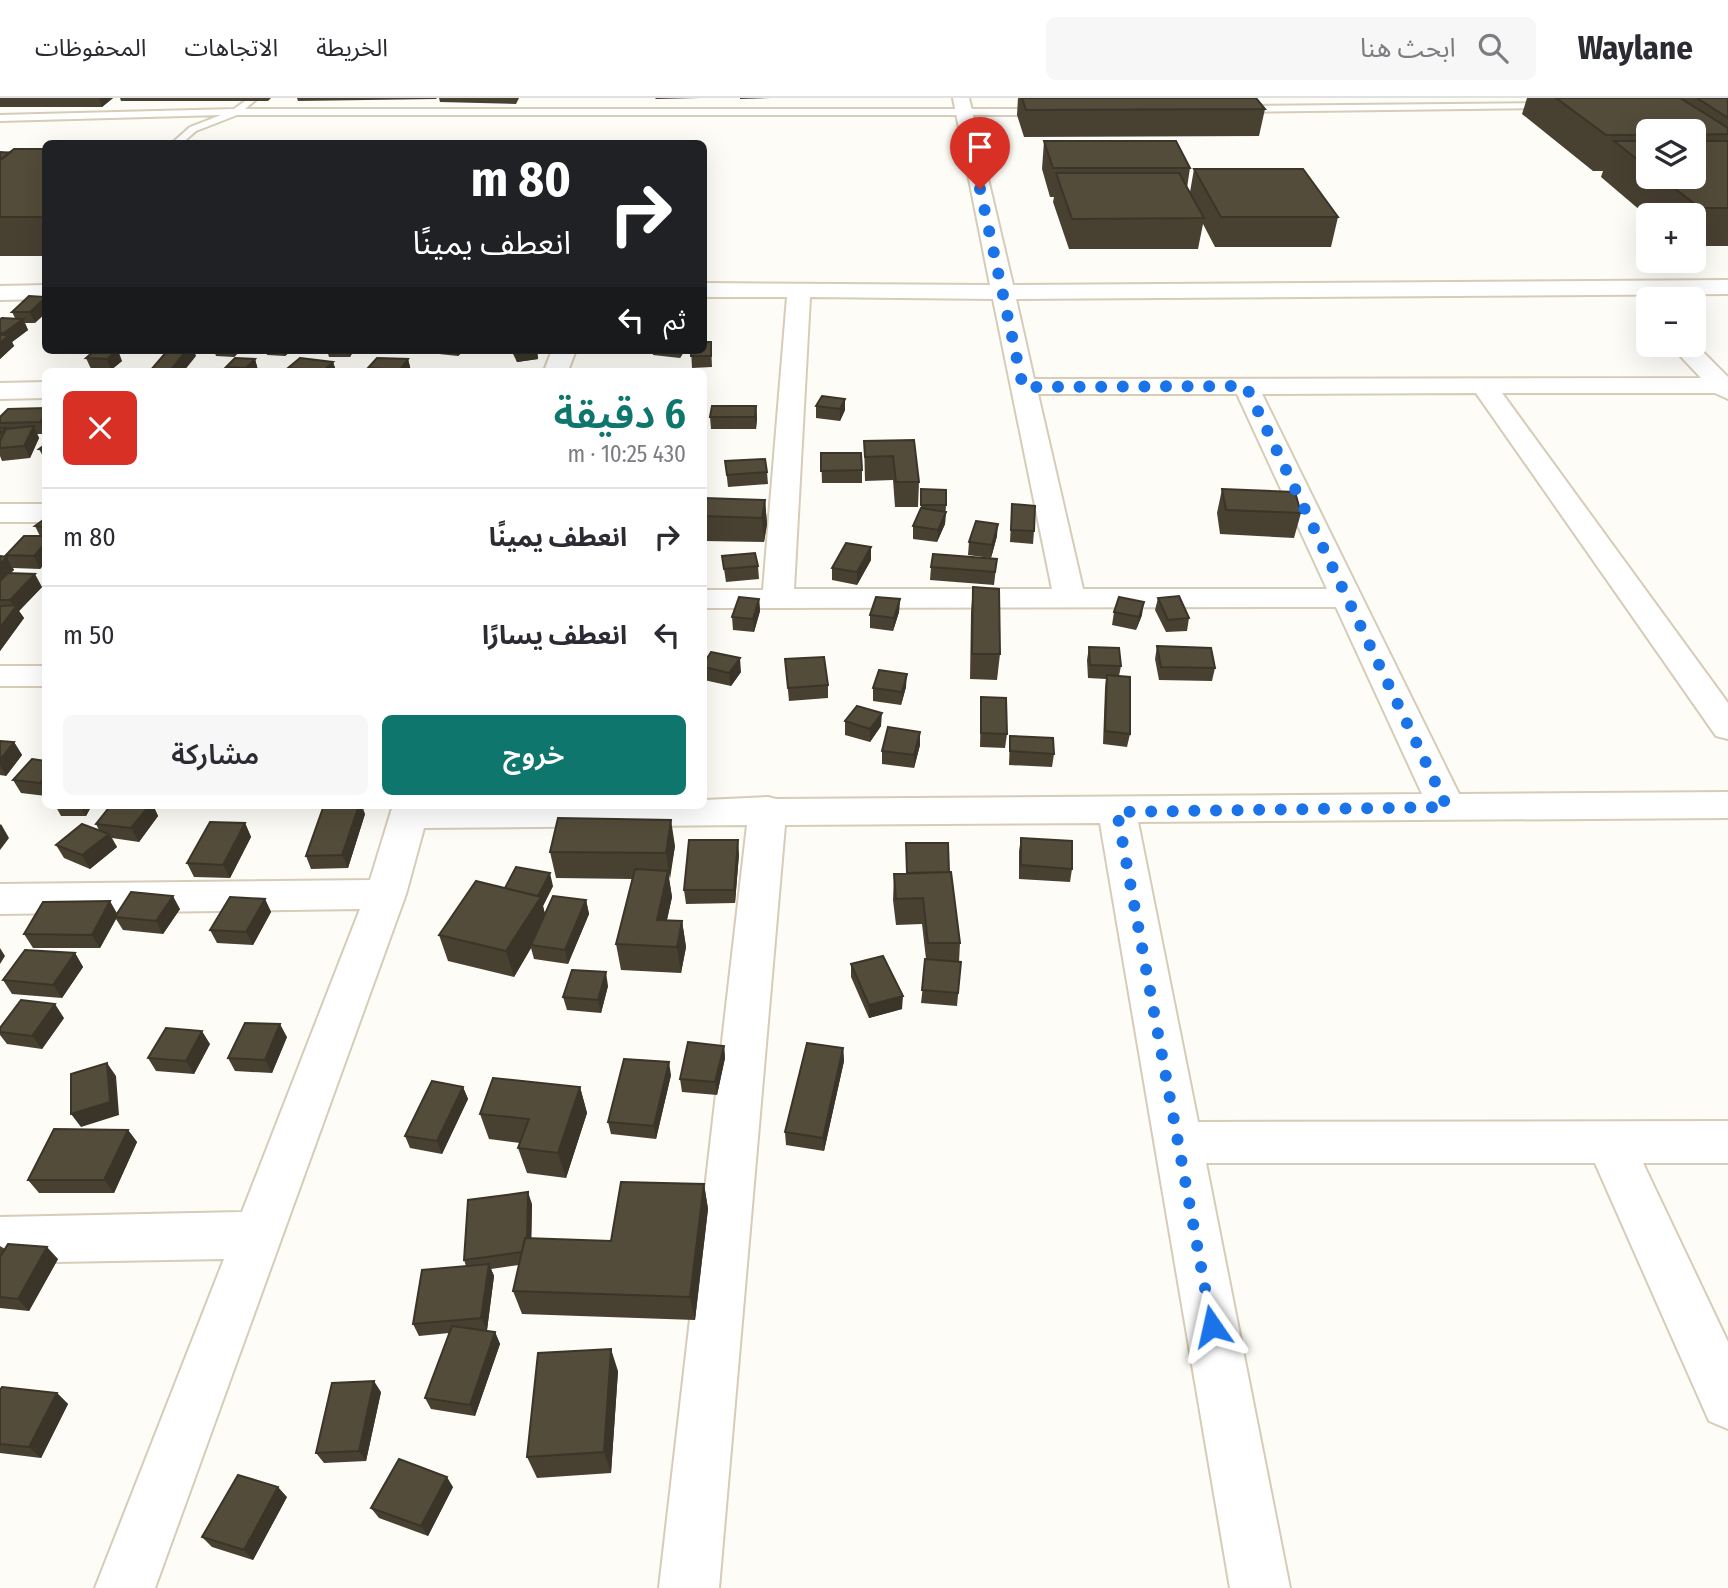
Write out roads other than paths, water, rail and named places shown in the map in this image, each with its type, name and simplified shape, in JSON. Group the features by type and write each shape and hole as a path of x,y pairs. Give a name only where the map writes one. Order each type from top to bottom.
{"street":[{"path":"962,105 1069,597"},
{"path":"1625,287 1636,298"},
{"path":"707,290 1002,292 1728,287"},
{"path":"778,599 799,290"},
{"path":"0,293 42,292"},
{"path":"1694,357 1725,388"},
{"path":"1246,386 1447,807"},
{"path":"1484,386 1728,727"},
{"path":"1023,387 1725,388"},
{"path":"0,391 42,390"},
{"path":"0,513 42,513"},
{"path":"707,599 1345,598"},
{"path":"0,676 42,676"},
{"path":"125,1588 386,894 411,810 1117,812 1728,805"},
{"path":"689,1588 768,810"},
{"path":"1117,812 1260,1588"},
{"path":"0,899 386,894"},
{"path":"1178,1143 1728,1142"},
{"path":"1610,1144 1728,1402"},
{"path":"0,1240 259,1235"}],"lane":[{"path":"180,140 193,128 236,112 254,98"},
{"path":"590,113 597,98"},
{"path":"1249,98 1259,109"},
{"path":"0,118 236,112 590,113 962,105 1058,111"},
{"path":"1232,110 1553,106"}]}
